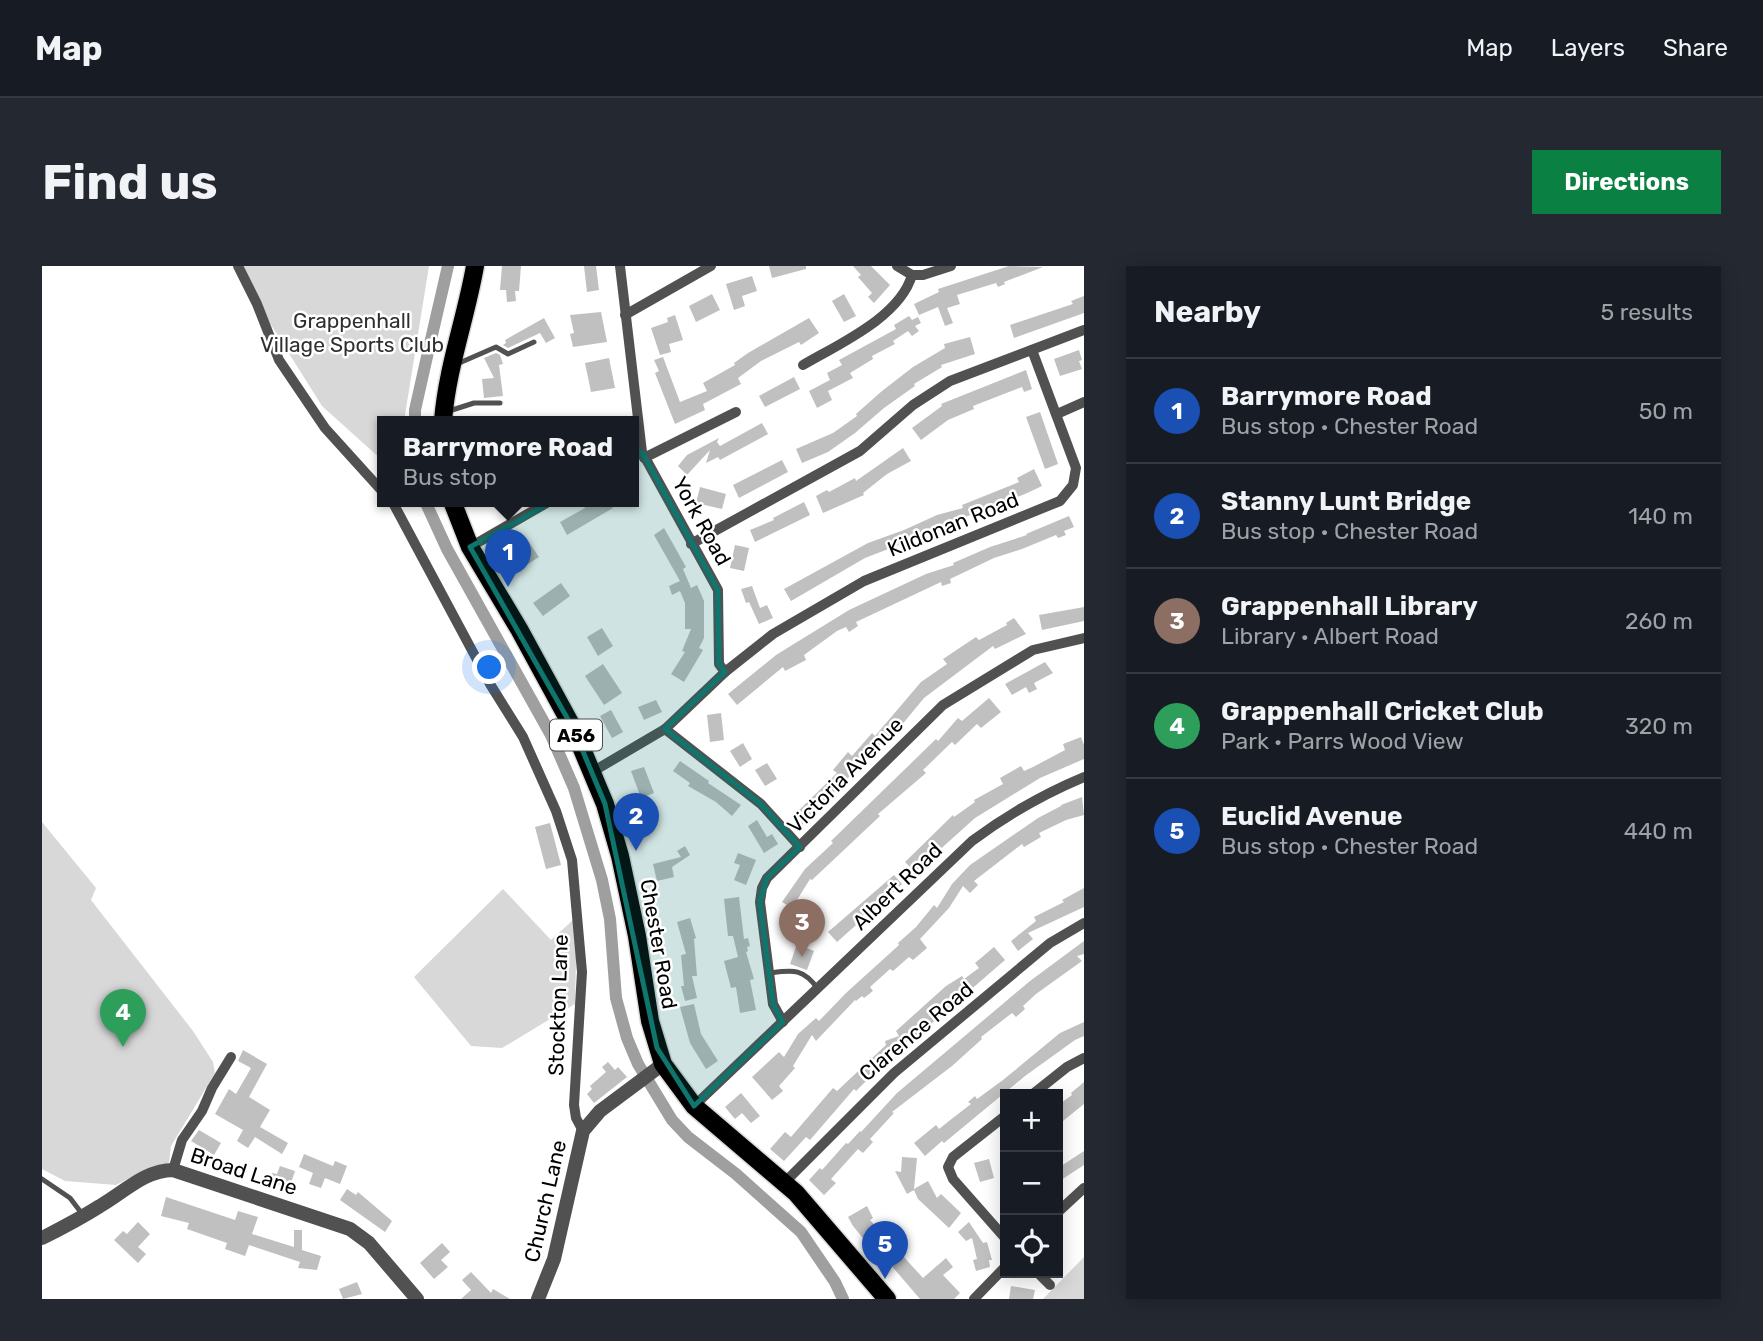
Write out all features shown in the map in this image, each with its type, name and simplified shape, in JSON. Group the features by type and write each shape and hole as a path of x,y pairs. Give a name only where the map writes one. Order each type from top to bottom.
{"main road":[{"path":"443,416 451,367 475,266"},
{"name":"Chester Road","path":"455,507 470,547 553,688 592,772 610,820 621,856 637,936 657,1068 694,1106 785,1182 887,1299"}],"street":[{"path":"238,266 257,304 279,360 325,428 377,486"},
{"name":"York Road","path":"620,266 636,416"},
{"path":"625,315 711,266"},
{"path":"897,266 912,275 923,275 951,266"},
{"path":"803,365 879,319 905,293 912,275"},
{"path":"691,544 860,451 913,405 950,381 1084,330"},
{"name":"Kildonan Road","path":"725,672 773,634 864,581 1060,500 1073,485 1076,468 1032,350"},
{"path":"1057,414 1084,402"},
{"path":"640,456 736,412"},
{"name":"York Road","path":"640,456 718,590 719,664 725,672"},
{"name":"Stockton Lane","path":"395,507 490,684 523,737 556,811 572,860 582,972 575,1105 576,1118 583,1131"},
{"path":"470,547 540,507"},
{"name":"Victoria Avenue","path":"783,1022 773,1004 760,902 767,878 943,705 1033,650 1084,638"},
{"path":"592,772 665,729 725,672"},
{"path":"665,729 761,804 800,847"},
{"name":"Albert Road","path":"694,1106 972,841 1034,800 1084,777"},
{"name":"Clarence Road","path":"785,1182 894,1073 1050,943 1084,923"},
{"path":"173,1171 182,1140 202,1111 231,1057"},
{"path":"1040,1089 1084,1058"},
{"name":"Church Lane","path":"538,1299 554,1259 583,1131 600,1111 657,1068"},
{"path":"1000,1120 953,1157 948,1167 953,1179 1000,1232"},
{"name":"Broad Lane","path":"42,1238 84,1216 142,1179 159,1172 173,1171 350,1229 369,1243 417,1299"},
{"path":"1063,1207 1084,1188"},
{"path":"974,1299 1000,1272"},
{"path":"1043,1278 1050,1285"}],"lane":[{"path":"451,367 496,347 508,354 534,342"},
{"path":"445,416 474,403 500,403"},
{"path":"769,973 801,973 809,977 818,989"},
{"path":"42,1179 70,1198 84,1216"}],"highlighted area":[{"path":"642,452 718,590 719,664 725,672 665,729 761,804 800,847 767,878 760,902 773,1004 783,1022 694,1106 657,1048 605,804 574,730 470,547"}],"green space":[{"name":"Grappenhall Village Sports Club","path":"234,266 429,266 405,416 377,416 377,456 322,406"},
{"path":"42,822 96,888 91,900 193,1031 213,1062 215,1073 171,1146 169,1163 147,1169 116,1185 65,1181 42,1169"},
{"path":"503,889 551,940 573,920 577,921 575,1004 502,1048 471,1046 414,977"},
{"path":"1084,1257 1084,1299 1043,1299"}],"building":[{"path":"502,266 521,266 519,291 515,291 516,301 507,302 506,290 500,290"},
{"path":"584,266 596,266 599,290 587,292"},
{"path":"769,266 806,266 806,269 772,278"},
{"path":"853,266 871,266 890,285 874,303 868,297 872,293 858,277 861,275"},
{"path":"1009,266 1043,267 1004,282 1005,284 998,287 996,283 957,295 960,304 947,308 953,323 945,326 938,307 919,315 914,304 939,292 938,289"},
{"path":"752,276 757,291 742,296 745,306 734,310 726,284"},
{"path":"712,294 720,310 696,322 689,306"},
{"path":"844,294 856,316 844,322 832,301"},
{"path":"1084,296 1084,313 1014,338 1010,325 1073,304 1071,301"},
{"path":"601,312 607,342 573,347 570,334 574,333 570,315"},
{"path":"675,315 683,340 669,344 671,352 660,355 651,328 668,322 667,318"},
{"path":"909,316 912,320 918,317 921,323 915,326 919,331 912,336 908,331 893,341 895,344 872,356 873,359 850,373 853,378 828,391 832,400 817,408 809,391 830,380 827,373 842,365 839,360 896,329 894,325"},
{"path":"544,318 555,338 546,343 540,333 508,348 503,345 505,340"},
{"path":"809,318 819,333 801,345 799,342 761,361 738,378 741,384 703,404 705,410 675,424 655,373 659,371 654,360 663,357 680,402 707,391 703,383"},
{"path":"970,337 975,354 941,365 942,367 914,384 915,386 855,433 828,452 802,463 796,449 833,433 857,416 856,414 882,391 913,367 945,348 944,344"},
{"path":"1079,350 1082,369 1060,376 1054,359"},
{"path":"496,353 500,355 503,364 499,365 503,396 484,398 482,379 494,378 484,358"},
{"path":"609,358 615,388 591,392 585,363"},
{"path":"1026,370 1032,389 1024,392 1022,387 973,406 974,409 948,420 921,440 912,428 942,406 941,404"},
{"path":"794,377 800,389 765,407 759,396"},
{"path":"1040,412 1058,464 1045,469 1026,417"},
{"path":"762,423 768,434 720,460 718,457 706,463 710,450 687,475 678,466 687,455 719,438 717,442 720,446"},
{"path":"903,448 911,461 887,474 863,493 864,495 823,513 816,496 855,478 856,481"},
{"path":"782,460 788,472 739,498 733,485"},
{"path":"1034,469 1042,486 955,521 956,524 926,531 927,534 865,558 791,601 784,589 868,543 937,515 963,508 962,505 1019,482 1017,478"},
{"path":"700,487 726,494 722,509 696,503"},
{"path":"804,502 810,515 755,542 750,530 774,520 773,518"},
{"path":"585,508 613,508 567,535 560,522"},
{"path":"1069,516 1074,527 1064,531 1066,535 1058,538 1056,535 994,558 950,579 951,583 942,586 941,582 856,622 858,626 849,632 846,627 837,631 804,655 806,660 785,671 783,667 737,705 728,694 776,655 849,610 926,574 954,565 953,563 990,547 1027,535"},
{"path":"664,528 686,567 683,569 691,588 697,585 704,601 704,638 699,648 703,650 684,682 671,674 685,652 682,651 691,629 685,629 685,603 680,591 672,595 669,586 680,581 654,535"},
{"path":"528,541 539,557 525,566 514,550"},
{"path":"735,545 749,548 744,571 730,568"},
{"path":"561,583 570,596 543,616 533,603"},
{"path":"752,586 760,608 767,605 773,618 759,624 741,589"},
{"path":"1084,607 1084,621 1042,630 1039,615"},
{"path":"1014,618 1026,634 995,649 993,646 924,698 891,738 889,736 802,825 793,816 837,773 833,770 848,752 852,756 872,733 875,736 921,682 947,664 943,659 976,637 979,640 1007,625 1006,623"},
{"path":"602,628 613,646 598,656 587,637"},
{"path":"1045,662 1053,673 1034,683 1037,689 1029,693 1026,687 1012,695 1005,684"},
{"path":"603,664 622,693 604,705 585,676"},
{"path":"989,698 1001,712 981,728 977,724 955,745 952,742 923,770 926,773 878,814 880,816 810,879 792,908 782,902 805,869 833,843 831,841 936,739 938,741 958,718 962,721"},
{"path":"656,700 662,712 644,720 638,707"},
{"path":"611,710 623,732 612,738 600,716"},
{"path":"721,713 724,740 710,742 707,715"},
{"path":"1081,737 1084,759 1040,778 975,818 915,872 905,862 953,815 954,817 975,802 974,800 1003,784 1000,778 1021,766 1024,771 1033,767 1065,750 1063,744"},
{"path":"743,743 752,759 740,767 730,751"},
{"path":"680,761 741,805 732,816 716,802 688,786 690,783 673,771"},
{"path":"767,763 777,779 765,786 755,770"},
{"path":"644,767 654,793 641,798 631,771"},
{"path":"1082,797 1084,815 1039,833 1041,837 1024,847 1022,844 974,881 978,885 970,893 963,886 949,908 920,939 927,948 913,960 909,957 893,971 890,969 870,987 873,991 864,998 862,996 855,1000 816,1041 812,1035 793,1066 795,1068 779,1086 783,1091 772,1100 752,1077 779,1052 784,1057 798,1034 816,1018 819,1021 899,945 934,905 937,908 952,884 970,865 1038,818"},
{"path":"757,820 767,837 772,834 778,844 764,853 748,826"},
{"path":"550,823 561,865 546,869 535,827"},
{"path":"685,846 690,855 672,867 674,877 657,881 653,864 681,857 677,851"},
{"path":"738,853 756,860 746,885 734,880 740,865 734,863"},
{"path":"894,875 902,884 837,942 828,932"},
{"path":"1084,888 1084,907 1028,933 1033,939 1018,951 1011,941 1036,921 1034,917"},
{"path":"739,897 744,939 748,938 750,946 746,952 754,979 750,980 756,1010 740,1013 736,987 731,988 724,961 738,957 733,936 728,936 724,899"},
{"path":"690,918 696,938 697,976 692,976 697,998 685,1001 681,986 684,986 681,955 686,954 677,922"},
{"path":"1084,941 1084,954 1077,956 1082,961 1036,994 1016,1017 1012,1013 981,1037 982,1039 952,1066 892,1112 894,1113 870,1139 873,1142 863,1153 858,1149 831,1179 836,1183 824,1195 809,1180 861,1132 897,1093 1030,981"},
{"path":"797,944 814,951 807,970 790,964"},
{"path":"994,947 1005,960 924,1030 894,1051 880,1056 885,1062 869,1075 871,1076 856,1091 854,1089 810,1140 806,1137 784,1161 770,1149 785,1132 791,1137 833,1088 837,1091 886,1045 885,1041 899,1036 896,1031 946,986 962,976 964,979 979,968 975,963"},
{"path":"694,1004 701,1034 718,1061 706,1069 690,1043 680,1007"},
{"path":"1084,1022 1084,1036 1009,1089 1000,1089 1000,1097 944,1143 942,1141 925,1156 914,1143 936,1125 939,1129 971,1104 968,1102 975,1096 977,1099 1003,1080 1060,1033"},
{"path":"243,1050 267,1064 249,1097 270,1110 260,1127 288,1143 282,1154 255,1137 248,1148 237,1141 243,1130 215,1114 229,1089 236,1094 251,1068 238,1061"},
{"path":"608,1062 615,1070 618,1067 627,1077 594,1103 587,1094 592,1089 590,1086 606,1072 602,1067"},
{"path":"1084,1082 1084,1104 1063,1121 1063,1101 1072,1095"},
{"path":"741,1093 760,1116 751,1123 742,1113 735,1119 725,1107"},
{"path":"199,1130 221,1143 214,1155 191,1141"},
{"path":"1084,1151 1084,1165 1063,1179 1063,1165"},
{"path":"304,1154 333,1166 335,1161 347,1166 340,1184 325,1178 321,1188 309,1184 313,1173 299,1167"},
{"path":"902,1157 917,1158 914,1189 928,1181 937,1198 941,1194 961,1213 949,1228 918,1199 914,1190 907,1194 895,1171 901,1172"},
{"path":"989,1159 994,1178 980,1182 974,1163"},
{"path":"280,1166 295,1171 289,1189 269,1182 272,1173 277,1174"},
{"path":"347,1189 356,1195 358,1192 392,1221 385,1232 340,1200"},
{"path":"166,1197 235,1220 238,1211 258,1217 252,1234 294,1247 294,1230 302,1230 302,1250 321,1256 317,1270 298,1268 300,1262 249,1245 245,1256 225,1249 227,1243 187,1229 189,1223 161,1216"},
{"path":"867,1206 873,1218 870,1220 923,1278 946,1258 953,1267 943,1275 960,1293 954,1299 920,1299 878,1250 875,1253 848,1217"},
{"path":"138,1222 150,1234 138,1247 146,1254 138,1263 114,1240 123,1231 127,1234"},
{"path":"969,1222 983,1243 987,1242 992,1260 989,1260 990,1267 976,1271 973,1260 977,1259 972,1238 966,1241 958,1232"},
{"path":"442,1243 450,1252 441,1260 448,1267 434,1279 420,1263"},
{"path":"471,1272 491,1293 493,1289 510,1299 461,1299 471,1290 462,1280"},
{"path":"357,1282 362,1294 343,1299 339,1289"},
{"path":"1011,1286 1035,1290 1033,1299 1009,1299"}],"waterway":[{"path":"415,416 448,266"},
{"path":"428,507 447,549 551,735 574,788 602,880 610,919 616,998 627,1038 638,1064 672,1120 688,1137 736,1174 801,1232 835,1282 843,1299"}],"place":[{"name":"Barrymore Road","path":"508,587"},
{"name":"Stanny Lunt Bridge","path":"636,851"},
{"name":"Grappenhall Library","path":"802,957"},
{"name":"Grappenhall Cricket Club","path":"123,1047"},
{"name":"Euclid Avenue","path":"885,1279"}]}
